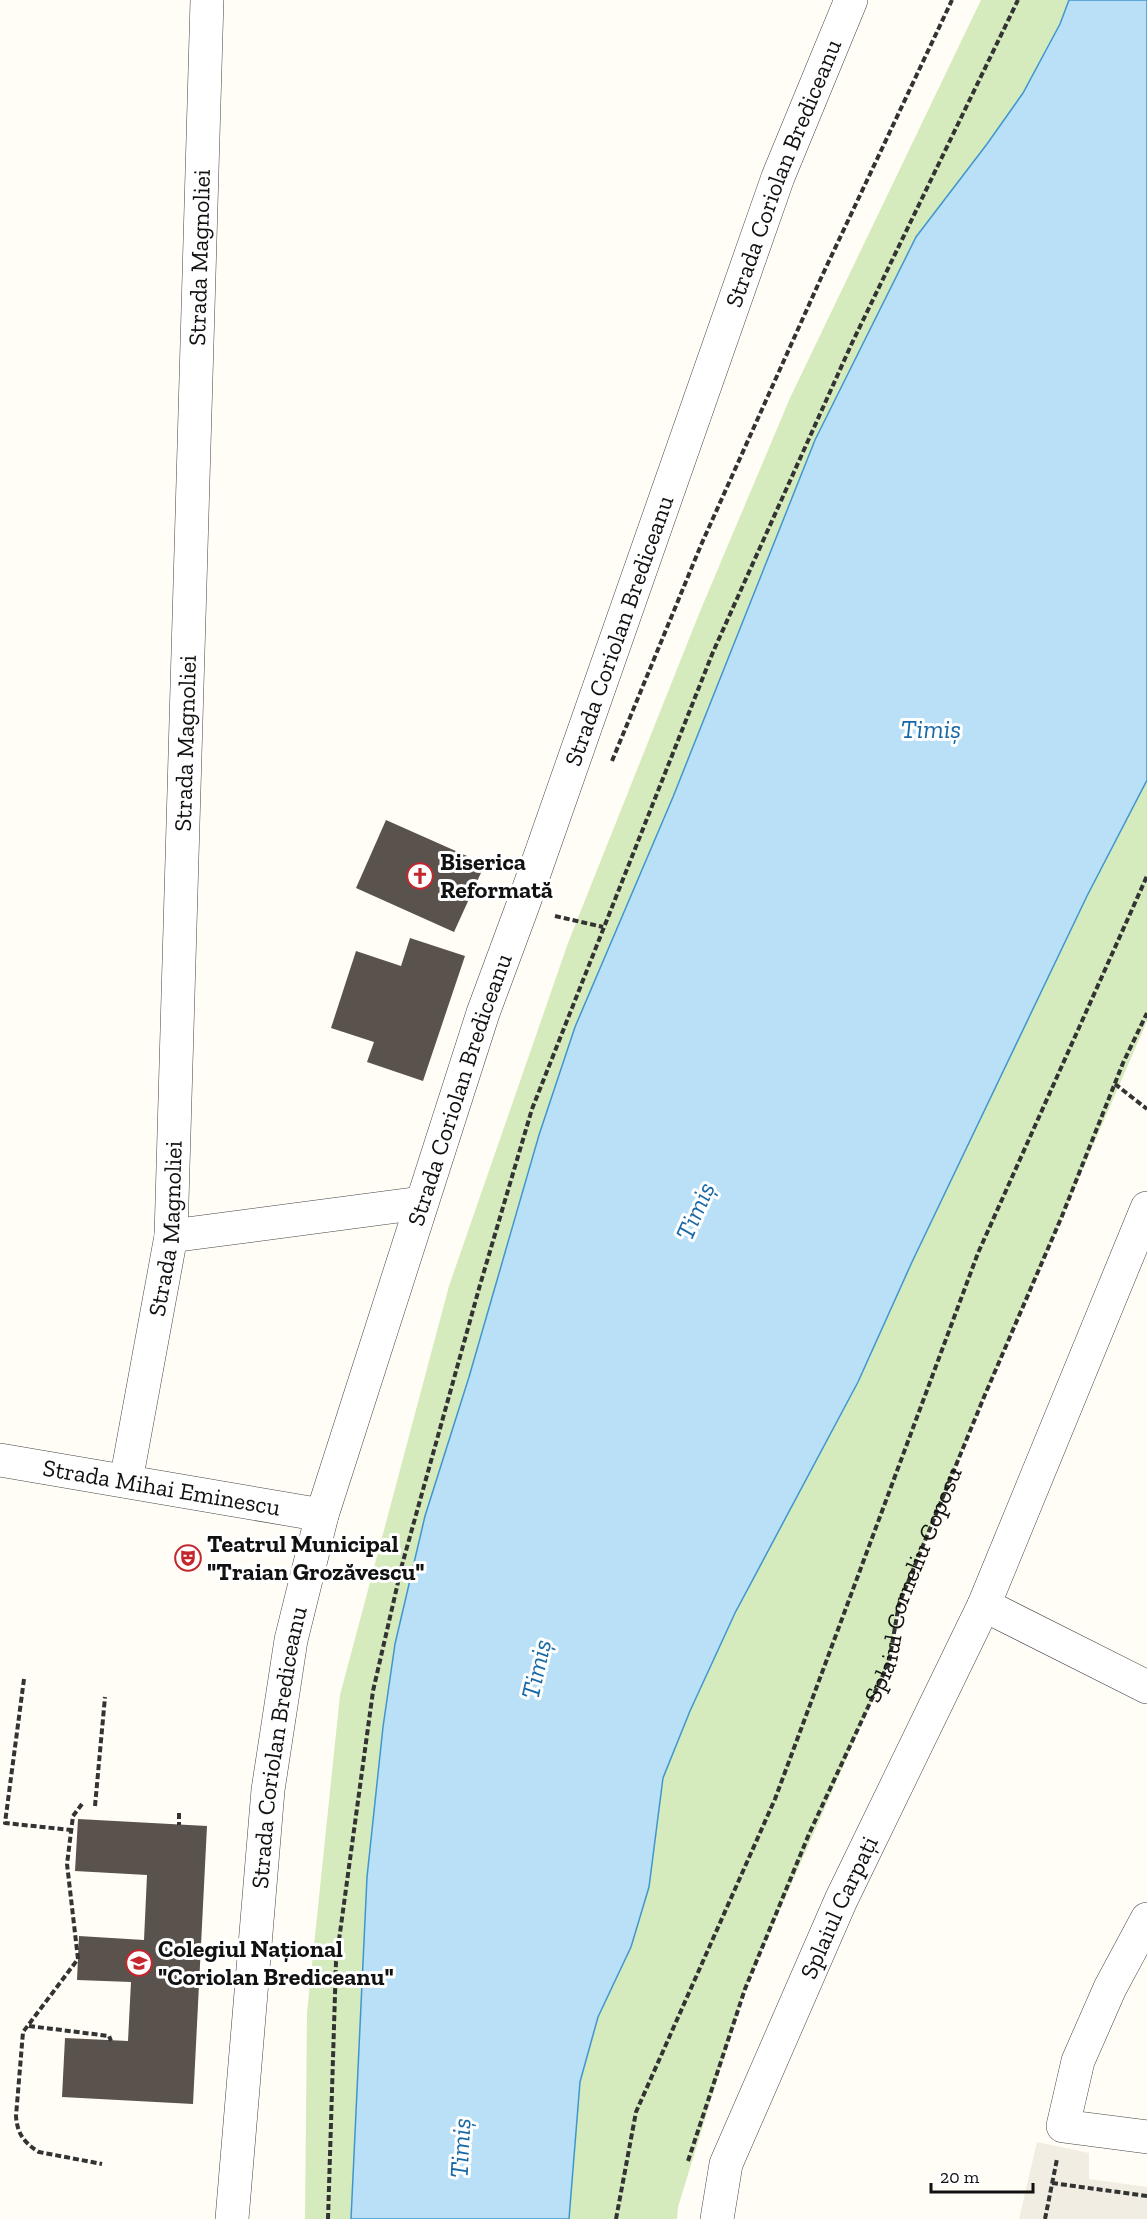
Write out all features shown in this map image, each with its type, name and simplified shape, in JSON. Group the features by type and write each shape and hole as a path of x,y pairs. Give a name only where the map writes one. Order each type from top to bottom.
{"street":[{"name":"Strada Magnoliei","path":"126,1481 171,1236 207,0"},
{"name":"Strada Coriolan Brediceanu","path":"232,2219 268,1790 291,1640 322,1515 483,1013 778,177 850,0"},
{"path":"171,1236 421,1203"},
{"path":"1147,1208 984,1605 1147,1687"},
{"name":"Strada Mihai Eminescu","path":"0,1460 322,1515"},
{"name":"Splaiul Carpați","path":"717,2219 726,2163 841,1900 984,1605"},
{"path":"1147,1918 1110,1988 1078,2061 1063,2126 1147,2137"}],"path":[{"name":"Strada Coriolan Brediceanu","path":"612,762 701,545 816,289 952,0"},
{"path":"328,2219 336,1962 373,1691 402,1565 480,1285 529,1120 712,652 852,343 1018,0"},
{"path":"616,2219 636,2112 775,1799 978,1253 1147,876"},
{"path":"583,923 603,927"},
{"name":"Splaiul Corneliu Coposu","path":"687,2161 745,1989 809,1834 889,1662 899,1604 1115,1084 1147,1013"},
{"path":"1115,1084 1147,1109"},
{"path":"24,1679 5,1823 71,1830"},
{"path":"95,1806 105,1697"},
{"path":"82,1804 73,1816 68,1863 78,1959 23,2032 16,2116 17,2129 23,2139 39,2152 102,2164"},
{"path":"179,1813 179,1825"},
{"path":"68,1863 76,1862"},
{"path":"28,2026 109,2036 111,2041"},
{"path":"1045,2219 1063,2126"},
{"path":"1052,2183 1147,2196"}],"green space":[{"path":"981,0 1069,0 1060,24 1023,93 916,237 815,440 673,797 575,1027 539,1135 469,1377 425,1516 395,1644 383,1727 367,1877 351,2219 305,2219 307,2013 340,1695 449,1286 568,943 701,609 790,398"},
{"path":"1147,780 1147,1021 978,1411 899,1604 889,1662 745,1989 678,2207 677,2219 569,2219 580,2082 598,2017 631,1947 649,1887 663,1778 690,1711 735,1613 858,1382 912,1262 1087,896"}],"shaded area":[{"path":"1037,2142 1089,2153 1089,2179 1147,2187 1147,2219 1019,2219"}],"water":[{"name":"Timiș","path":"1069,0 1147,0 1147,780 1087,896 912,1262 858,1382 735,1613 690,1711 663,1778 649,1887 631,1947 598,2017 580,2082 569,2219 351,2219 367,1877 383,1727 395,1644 425,1516 469,1377 539,1135 575,1027 673,797 815,440 916,237 1023,93 1060,24"}],"building":[{"name":"Biserica Reformată","path":"386,820 485,864 454,932 356,888"},
{"path":"410,938 465,956 423,1081 367,1062 374,1042 331,1028 356,951 401,966"},
{"name":"Colegiul Național \"Coriolan Brediceanu\"","path":"78,1819 207,1826 193,2104 62,2097 65,2038 128,2041 131,1982 77,1980 79,1936 144,1940 147,1875 75,1871"}],"place":[{"name":"Biserica Reformată","path":"420,876"},
{"name":"Teatrul Municipal \"Traian Grozăvescu\"","path":"188,1558"},
{"name":"Colegiul Național \"Coriolan Brediceanu\"","path":"139,1963"}]}
